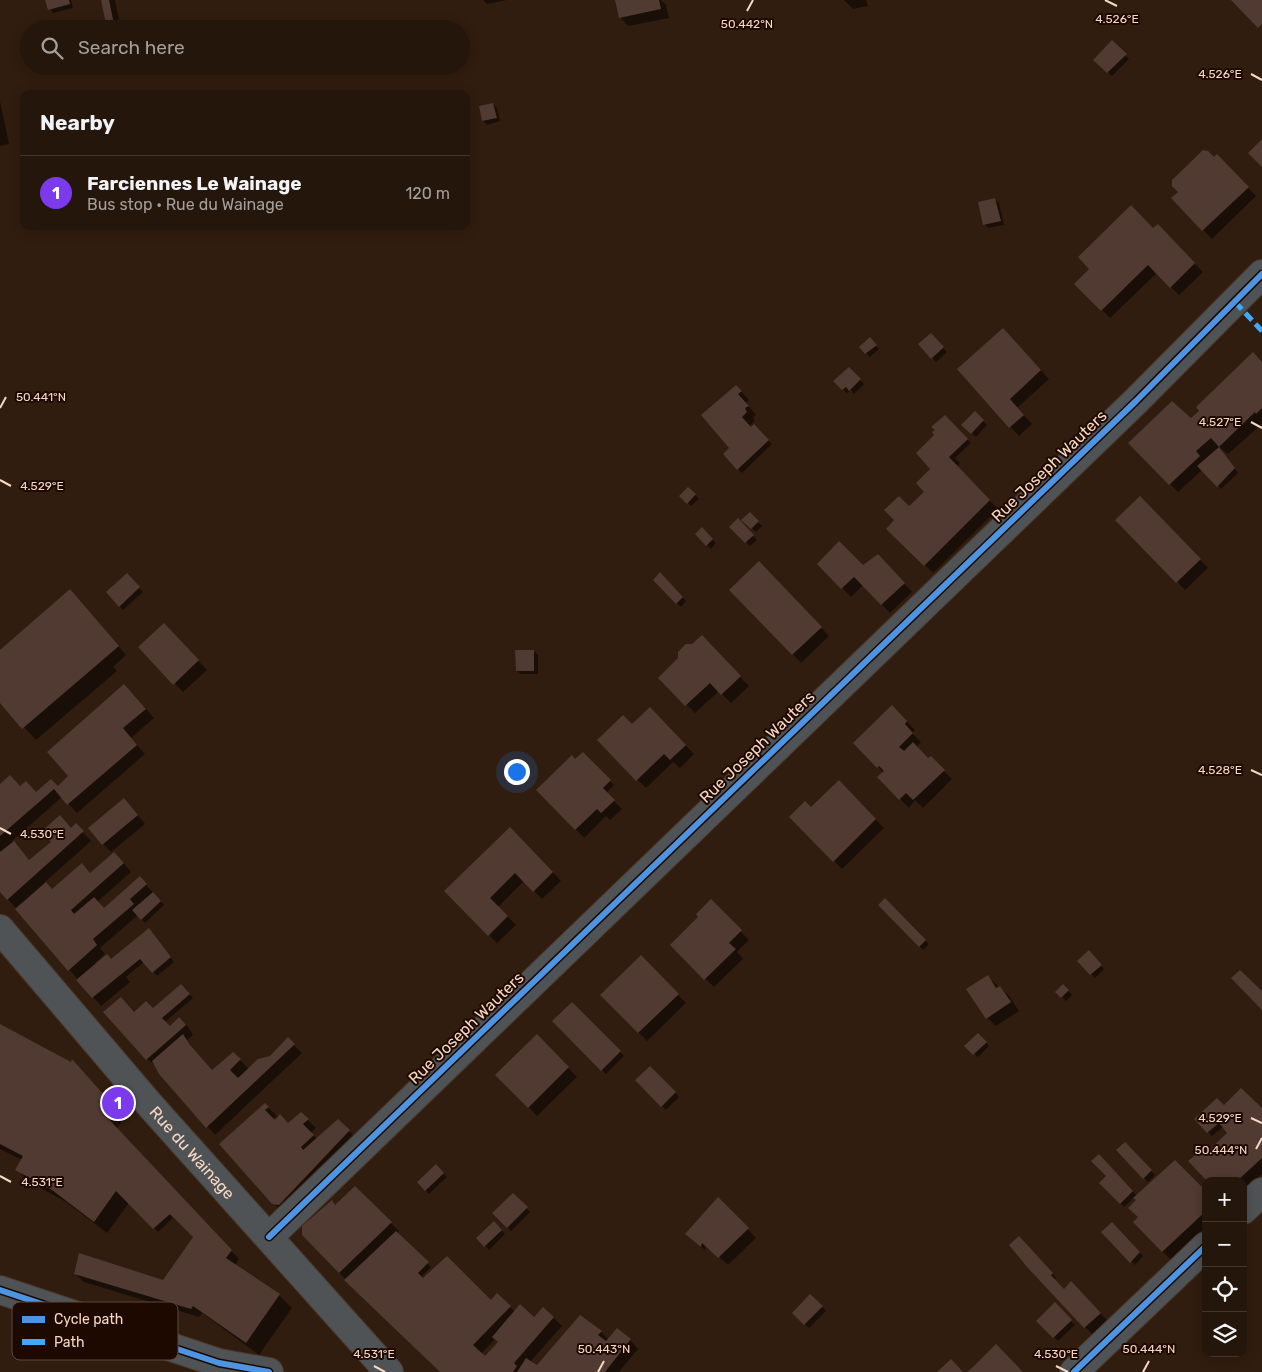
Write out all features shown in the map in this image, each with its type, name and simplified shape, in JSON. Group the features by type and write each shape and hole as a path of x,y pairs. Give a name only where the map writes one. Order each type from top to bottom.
{"street":[{"name":"Rue Joseph Wauters","path":"268,1236 1136,401 1262,274"},
{"name":"Rue du Wainage","path":"0,929 149,1104 389,1372"},
{"path":"1247,1206 1262,1192"},
{"path":"1074,1372 1202,1250"},
{"path":"0,1290 36,1302"},
{"path":"178,1349 219,1363 269,1372"}],"building":[{"path":"45,0 69,0 70,4 48,10"},
{"path":"101,0 109,0 113,20 105,20"},
{"path":"615,0 659,0 661,9 619,18"},
{"path":"1231,0 1262,0 1262,24 1258,28"},
{"path":"1112,40 1127,54 1107,73 1093,60"},
{"path":"493,103 497,118 482,121 479,106"},
{"path":"1262,139 1262,167 1248,153"},
{"path":"1203,150 1208,151 1214,157 1217,154 1249,187 1202,231 1171,198 1178,192 1172,186 1172,180"},
{"path":"995,198 1001,221 983,225 978,202"},
{"path":"1131,205 1153,228 1158,224 1195,263 1170,288 1148,265 1101,311 1074,284 1089,269 1078,257"},
{"path":"1003,328 1041,370 1010,399 1024,415 1009,428 957,369"},
{"path":"931,333 944,347 931,359 918,344"},
{"path":"870,337 877,345 865,354 859,347"},
{"path":"1253,352 1262,362 1262,408 1256,414 1255,412 1219,447 1211,438 1196,451 1200,456 1169,485 1128,443 1172,401 1191,418 1199,411 1196,407"},
{"path":"849,367 861,379 849,391 846,387 842,390 833,381"},
{"path":"736,385 742,391 738,394 749,406 745,408 747,412 742,417 751,427 754,424 769,440 737,470 723,454 729,448 701,415"},
{"path":"975,411 984,420 971,434 961,425"},
{"path":"945,415 968,439 949,457 990,500 924,566 886,529 894,520 884,510 899,496 909,506 924,492 916,483 930,469 916,453 934,435 932,432 935,430 931,427"},
{"path":"1219,447 1235,468 1217,487 1197,466"},
{"path":"688,487 696,494 687,504 679,496"},
{"path":"1140,496 1201,559 1176,583 1115,520"},
{"path":"750,512 759,521 751,529 741,520"},
{"path":"738,518 754,535 745,543 729,527"},
{"path":"702,527 713,539 706,546 695,534"},
{"path":"839,541 863,565 878,554 905,583 881,605 854,577 841,589 817,564"},
{"path":"759,561 822,627 792,655 729,590"},
{"path":"660,572 683,597 676,604 653,580"},
{"path":"127,573 140,587 119,607 106,592"},
{"path":"70,589 119,646 22,729 0,703 0,650"},
{"path":"164,623 199,660 173,685 138,647"},
{"path":"702,635 741,676 721,695 710,683 685,706 658,678 678,658 678,652 686,644 692,644"},
{"path":"515,650 534,650 534,671 516,671"},
{"path":"124,684 146,709 123,728 137,745 67,805 54,789 0,836 0,784 10,775 20,786 26,781 36,792 51,779 58,786 68,776 47,752"},
{"path":"892,705 907,721 905,724 913,733 899,747 904,751 913,742 928,758 931,756 945,770 913,800 906,793 899,800 877,777 884,771 879,766 877,768 853,743"},
{"path":"650,707 686,745 670,760 664,754 636,781 597,740 623,715 632,724"},
{"path":"583,752 611,780 603,788 615,800 601,813 597,809 575,830 536,790 572,755 575,759"},
{"path":"839,780 876,819 833,862 789,817 805,801 811,807"},
{"path":"124,798 138,815 102,845 88,828"},
{"path":"60,815 71,828 76,823 84,831 7,900 0,892 0,852 14,841 29,860 51,842 42,831"},
{"path":"510,827 553,872 533,892 515,873 490,898 508,916 488,936 444,891"},
{"path":"114,852 124,863 71,910 74,914 94,897 104,908 140,876 147,884 130,899 134,904 93,939 97,945 68,971 15,909 46,882 52,889 82,863 90,873"},
{"path":"153,892 161,901 141,920 132,910"},
{"path":"885,898 926,940 919,947 878,905"},
{"path":"711,899 742,930 729,943 736,949 704,980 670,945 698,917 696,914"},
{"path":"149,928 171,957 152,973 140,959 92,998 76,980 107,954 111,959"},
{"path":"1089,950 1102,965 1090,975 1077,961"},
{"path":"641,955 679,994 638,1033 600,995"},
{"path":"1240,970 1262,991 1262,1010 1231,978"},
{"path":"988,975 996,988 1000,986 1011,1002 986,1019 966,989"},
{"path":"181,984 190,994 162,1018 170,1026 179,1017 186,1025 146,1060 103,1012 121,997 134,1012 146,1001 153,1008"},
{"path":"1063,984 1069,990 1061,998 1055,992"},
{"path":"572,1002 621,1051 601,1071 552,1021"},
{"path":"0,1024 71,1062 72,1059 112,1104 105,1115 232,1250 226,1258 280,1294 246,1343 193,1306 191,1309 178,1305 178,1302 168,1302 74,1274 79,1253 163,1280 193,1237 170,1214 153,1229 116,1191 94,1222 52,1190 15,1170 23,1156 0,1144"},
{"path":"978,1033 987,1042 973,1055 964,1046"},
{"path":"183,1034 212,1070 233,1052 241,1059 230,1070 238,1078 258,1059 270,1056 288,1037 295,1044 206,1128 159,1074 152,1061"},
{"path":"537,1034 569,1067 528,1108 495,1075"},
{"path":"650,1066 676,1092 661,1107 635,1080"},
{"path":"1241,1088 1262,1108 1262,1158 1241,1177 1203,1177 1188,1161 1200,1151 1204,1155 1227,1133 1219,1123 1207,1133 1194,1119 1217,1098 1224,1105"},
{"path":"265,1103 269,1107 265,1110 275,1120 280,1114 288,1123 301,1112 309,1119 303,1124 314,1135 301,1147 303,1150 338,1119 350,1130 279,1205 272,1204 219,1144"},
{"path":"1125,1142 1152,1170 1143,1179 1116,1150"},
{"path":"1099,1154 1133,1191 1120,1204 1099,1183 1106,1176 1091,1161"},
{"path":"1175,1160 1202,1187 1202,1215 1162,1252 1133,1222 1138,1217 1128,1208 1136,1200 1133,1198"},
{"path":"436,1164 444,1173 425,1191 417,1182"},
{"path":"355,1186 392,1222 339,1273 302,1235 302,1226 332,1200 335,1205"},
{"path":"513,1193 528,1207 507,1228 492,1213"},
{"path":"718,1197 749,1228 718,1258 702,1243 701,1247 685,1234"},
{"path":"494,1221 502,1230 484,1247 476,1238"},
{"path":"1112,1222 1140,1252 1130,1263 1101,1232"},
{"path":"396,1231 429,1262 418,1273 423,1278 447,1256 491,1300 497,1293 511,1306 473,1345 485,1356 498,1342 492,1337 520,1304 534,1317 543,1307 554,1317 514,1363 517,1366 513,1372 440,1372 344,1280"},
{"path":"1019,1236 1053,1273 1051,1275 1064,1289 1071,1281 1101,1313 1084,1328 1009,1245"},
{"path":"810,1294 823,1306 804,1325 792,1313"},
{"path":"1055,1302 1072,1320 1053,1338 1036,1321"},
{"path":"580,1315 602,1331 598,1335 606,1341 617,1328 631,1339 605,1372 517,1372 526,1358 537,1365"},
{"path":"996,1344 1023,1372 967,1372 974,1366"},
{"path":"951,1359 963,1372 937,1372"}],"marked path":[{"path":"1235,302 1262,331"}],"cycle path":[{"path":"269,1237 1136,401 1262,274"},
{"path":"1074,1372 1202,1250"},
{"path":"0,1290 36,1302"},
{"path":"178,1349 219,1363 269,1372"}],"place":[{"name":"Farciennes Le Wainage","path":"118,1103"}]}
